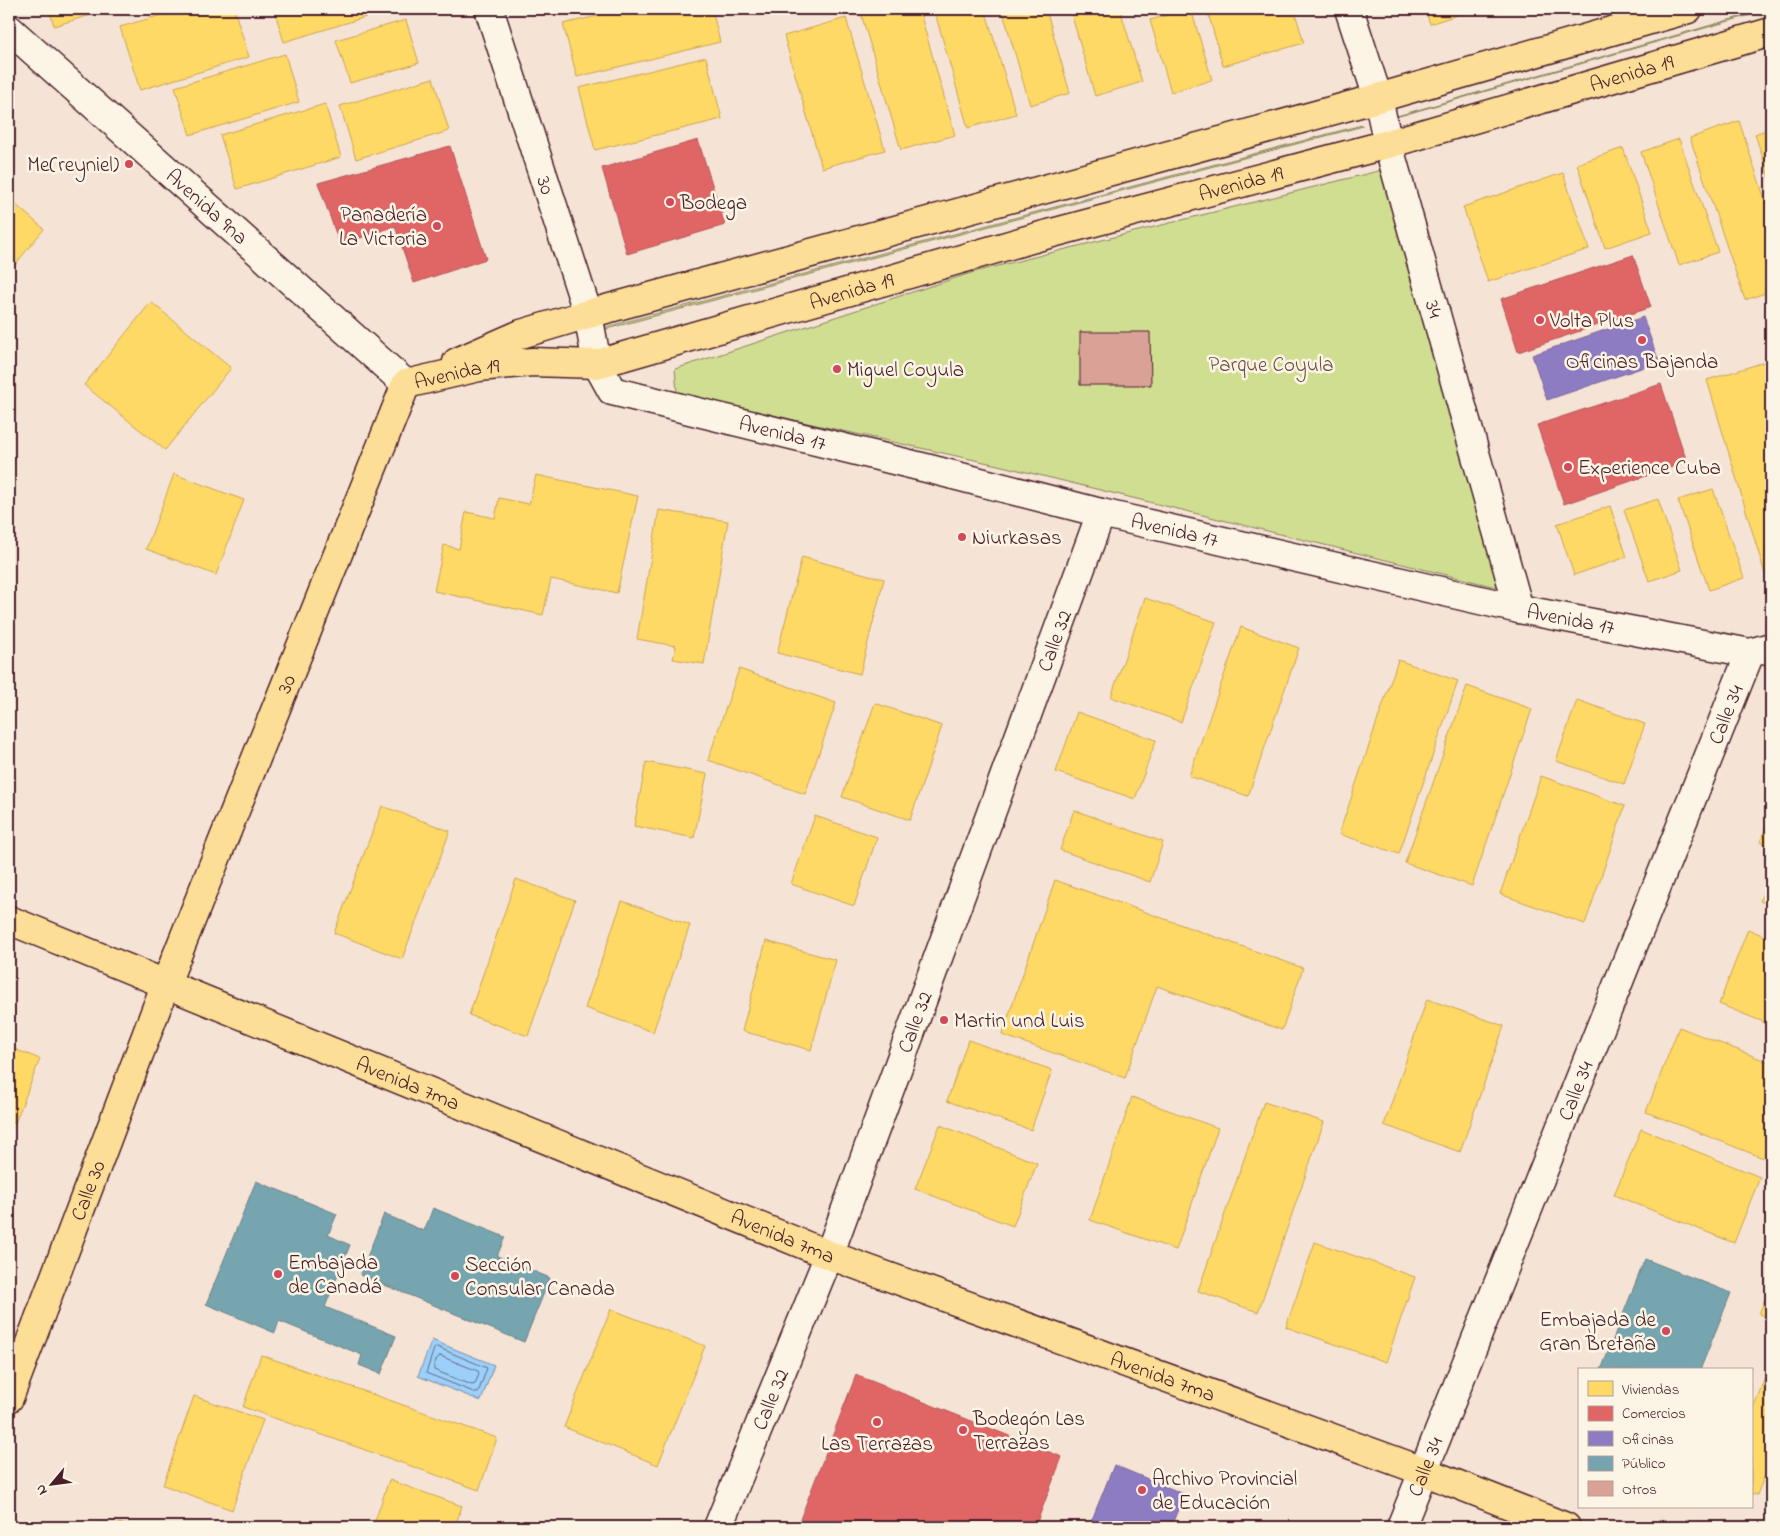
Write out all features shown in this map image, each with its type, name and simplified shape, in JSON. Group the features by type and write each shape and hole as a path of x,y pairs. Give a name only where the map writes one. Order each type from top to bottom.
{"main road":[{"name":"Avenida 19","path":"406,384 520,334 588,314 1378,98 1688,9"},
{"name":"Avenida 19","path":"406,384 479,367 532,362 598,364 1041,236 1388,144 1771,32"},
{"name":"30","path":"166,983 406,384"},
{"name":"Avenida 7ma","path":"9,920 829,1255 1423,1471 1566,1527"},
{"name":"Calle 30","path":"9,1398 166,983"}],"street":[{"name":"30","path":"489,9 588,314 598,364"},
{"name":"34","path":"1349,9 1378,98 1388,144 1519,609"},
{"name":"Avenida 9na","path":"9,30 406,384"},
{"name":"Avenida 17","path":"598,364 612,392 1101,513 1519,609 1761,650"},
{"name":"Calle 32","path":"718,1527 829,1255 1101,513"},
{"name":"Calle 34","path":"1401,1527 1761,650"}],"green space":[{"path":"1771,9 1389,119 1390,118"},
{"path":"1363,126 595,332 595,330"},
{"name":"Parque Coyula","path":"1386,169 1501,580 1496,587 1002,466 703,400 677,392 675,369 974,272"}],"water":[{"path":"432,1340 494,1365 481,1401 418,1376"}],"building: Viviendas":[{"path":"49,9 111,9 54,26"},
{"path":"182,9 234,9 249,57 140,90 120,27"},
{"path":"274,9 392,9 284,42"},
{"path":"627,9 712,9 720,42 577,77 563,24"},
{"path":"919,9 955,135 901,150 860,10"},
{"path":"934,9 985,9 1016,114 968,128"},
{"path":"1002,9 1046,9 1070,93 1030,105"},
{"path":"1070,9 1120,9 1142,82 1095,96"},
{"path":"1191,9 1212,80 1171,92 1150,20"},
{"path":"1207,9 1294,9 1304,43 1223,66"},
{"path":"1425,9 1475,9 1430,24"},
{"path":"846,18 885,150 822,168 784,36"},
{"path":"406,20 419,63 350,83 336,40"},
{"path":"285,54 299,102 190,135 175,87"},
{"path":"706,57 722,119 595,150 579,88"},
{"path":"433,78 449,131 356,159 340,106"},
{"path":"325,104 341,157 237,189 220,135"},
{"path":"1739,121 1771,218 1771,291 1745,300 1690,138"},
{"path":"1771,128 1771,183 1755,134"},
{"path":"1679,139 1718,252 1679,265 1641,152"},
{"path":"1623,148 1652,232 1605,248 1577,164"},
{"path":"1563,173 1589,249 1488,282 1463,207"},
{"path":"9,199 44,229 9,272"},
{"path":"151,302 231,368 165,450 84,385"},
{"path":"1771,360 1771,594 1707,380"},
{"path":"174,474 244,500 216,575 146,549"},
{"path":"536,475 638,496 617,593 551,579 543,615 434,591 444,545 459,549 466,512 495,518 499,498 529,504"},
{"path":"1713,489 1744,578 1709,590 1678,500"},
{"path":"1658,499 1682,570 1649,581 1624,510"},
{"path":"1610,506 1627,557 1574,575 1557,524"},
{"path":"659,510 728,521 704,664 673,659 676,646 637,639"},
{"path":"802,557 884,579 860,674 777,653"},
{"path":"1145,598 1216,622 1181,722 1111,697"},
{"path":"1241,627 1299,648 1248,796 1189,776"},
{"path":"1398,660 1458,681 1399,854 1339,834"},
{"path":"739,669 836,703 805,794 708,760"},
{"path":"1467,686 1532,709 1472,886 1405,863"},
{"path":"1577,700 1645,724 1624,784 1556,761"},
{"path":"875,703 942,726 910,820 842,797"},
{"path":"1077,712 1156,740 1135,799 1056,772"},
{"path":"646,762 707,774 694,838 634,826"},
{"path":"1541,776 1625,806 1585,924 1500,894"},
{"path":"382,806 450,831 402,959 334,933"},
{"path":"1074,810 1163,842 1150,882 1060,850"},
{"path":"1771,813 1771,846 1760,842"},
{"path":"815,816 877,837 854,906 791,884"},
{"path":"1771,872 1771,906 1760,901"},
{"path":"516,879 575,900 528,1036 469,1015"},
{"path":"1055,880 1303,968 1282,1030 1157,986 1125,1078 1002,1035"},
{"path":"622,901 690,925 653,1032 585,1008"},
{"path":"1748,929 1771,939 1771,1025 1719,1004"},
{"path":"766,941 836,960 811,1050 742,1031"},
{"path":"1427,999 1504,1026 1460,1152 1384,1125"},
{"path":"1679,1027 1771,1063 1771,1161 1646,1112"},
{"path":"968,1040 1052,1070 1031,1130 947,1101"},
{"path":"9,1047 40,1059 15,1123 9,1121"},
{"path":"1132,1097 1218,1128 1176,1250 1090,1220"},
{"path":"1264,1102 1324,1122 1258,1312 1198,1291"},
{"path":"940,1125 1037,1163 1013,1226 915,1189"},
{"path":"1641,1129 1760,1177 1734,1243 1614,1195"},
{"path":"1315,1242 1415,1277 1386,1362 1286,1327"},
{"path":"1771,1284 1771,1319 1759,1314"},
{"path":"611,1309 705,1346 658,1465 564,1427"},
{"path":"261,1355 497,1438 479,1490 243,1407"},
{"path":"1771,1362 1771,1459 1757,1495 1752,1493 1752,1411"},
{"path":"194,1396 263,1420 232,1510 163,1485"},
{"path":"389,1480 462,1506 455,1527 373,1527"},
{"path":"119,1523 132,1527 117,1527"}],"building: Comercios":[{"path":"698,140 725,225 627,254 602,168"},
{"path":"450,146 486,259 414,283 395,226 340,245 318,183"},
{"path":"1633,255 1651,307 1518,352 1501,299"},
{"path":"1661,384 1687,462 1564,504 1537,425"},
{"path":"856,1375 1062,1457 1035,1527 797,1527"}],"building: Oficinas":[{"path":"1643,317 1659,362 1547,400 1532,355"},
{"path":"1114,1465 1184,1494 1171,1527 1089,1527"}],"building: Público":[{"name":"Embajada de Canadá","path":"256,1181 337,1214 328,1235 350,1245 325,1307 396,1336 381,1374 359,1365 362,1355 279,1321 275,1333 206,1304"},
{"name":"Sección Consular Canada","path":"433,1208 505,1237 497,1256 550,1278 524,1342 360,1275 384,1214 424,1231"},
{"name":"Embajada de Gran Bretaña","path":"1645,1259 1731,1293 1701,1368 1602,1368"}],"building: Otros":[{"path":"1080,332 1150,332 1151,385 1080,385"}],"place":[{"name":"Me(reyniel)","path":"129,164"},
{"name":"Bodega","path":"670,202"},
{"name":"Panadería La Victoria","path":"437,226"},
{"name":"Volta Plus","path":"1540,320"},
{"name":"Oficinas Bajanda","path":"1642,340"},
{"name":"Miguel Coyula","path":"837,369"},
{"name":"Experience Cuba","path":"1568,467"},
{"name":"Niurkasas","path":"962,537"},
{"name":"Martin und Luis","path":"944,1020"},
{"name":"Embajada de Canadá","path":"278,1274"},
{"name":"Sección Consular Canada","path":"455,1276"},
{"name":"Embajada de Gran Bretaña","path":"1666,1331"},
{"name":"Las Terrazas","path":"877,1422"},
{"name":"Bodegón Las Terrazas","path":"963,1430"},
{"name":"Archivo Provincial de Educación","path":"1142,1490"}]}
